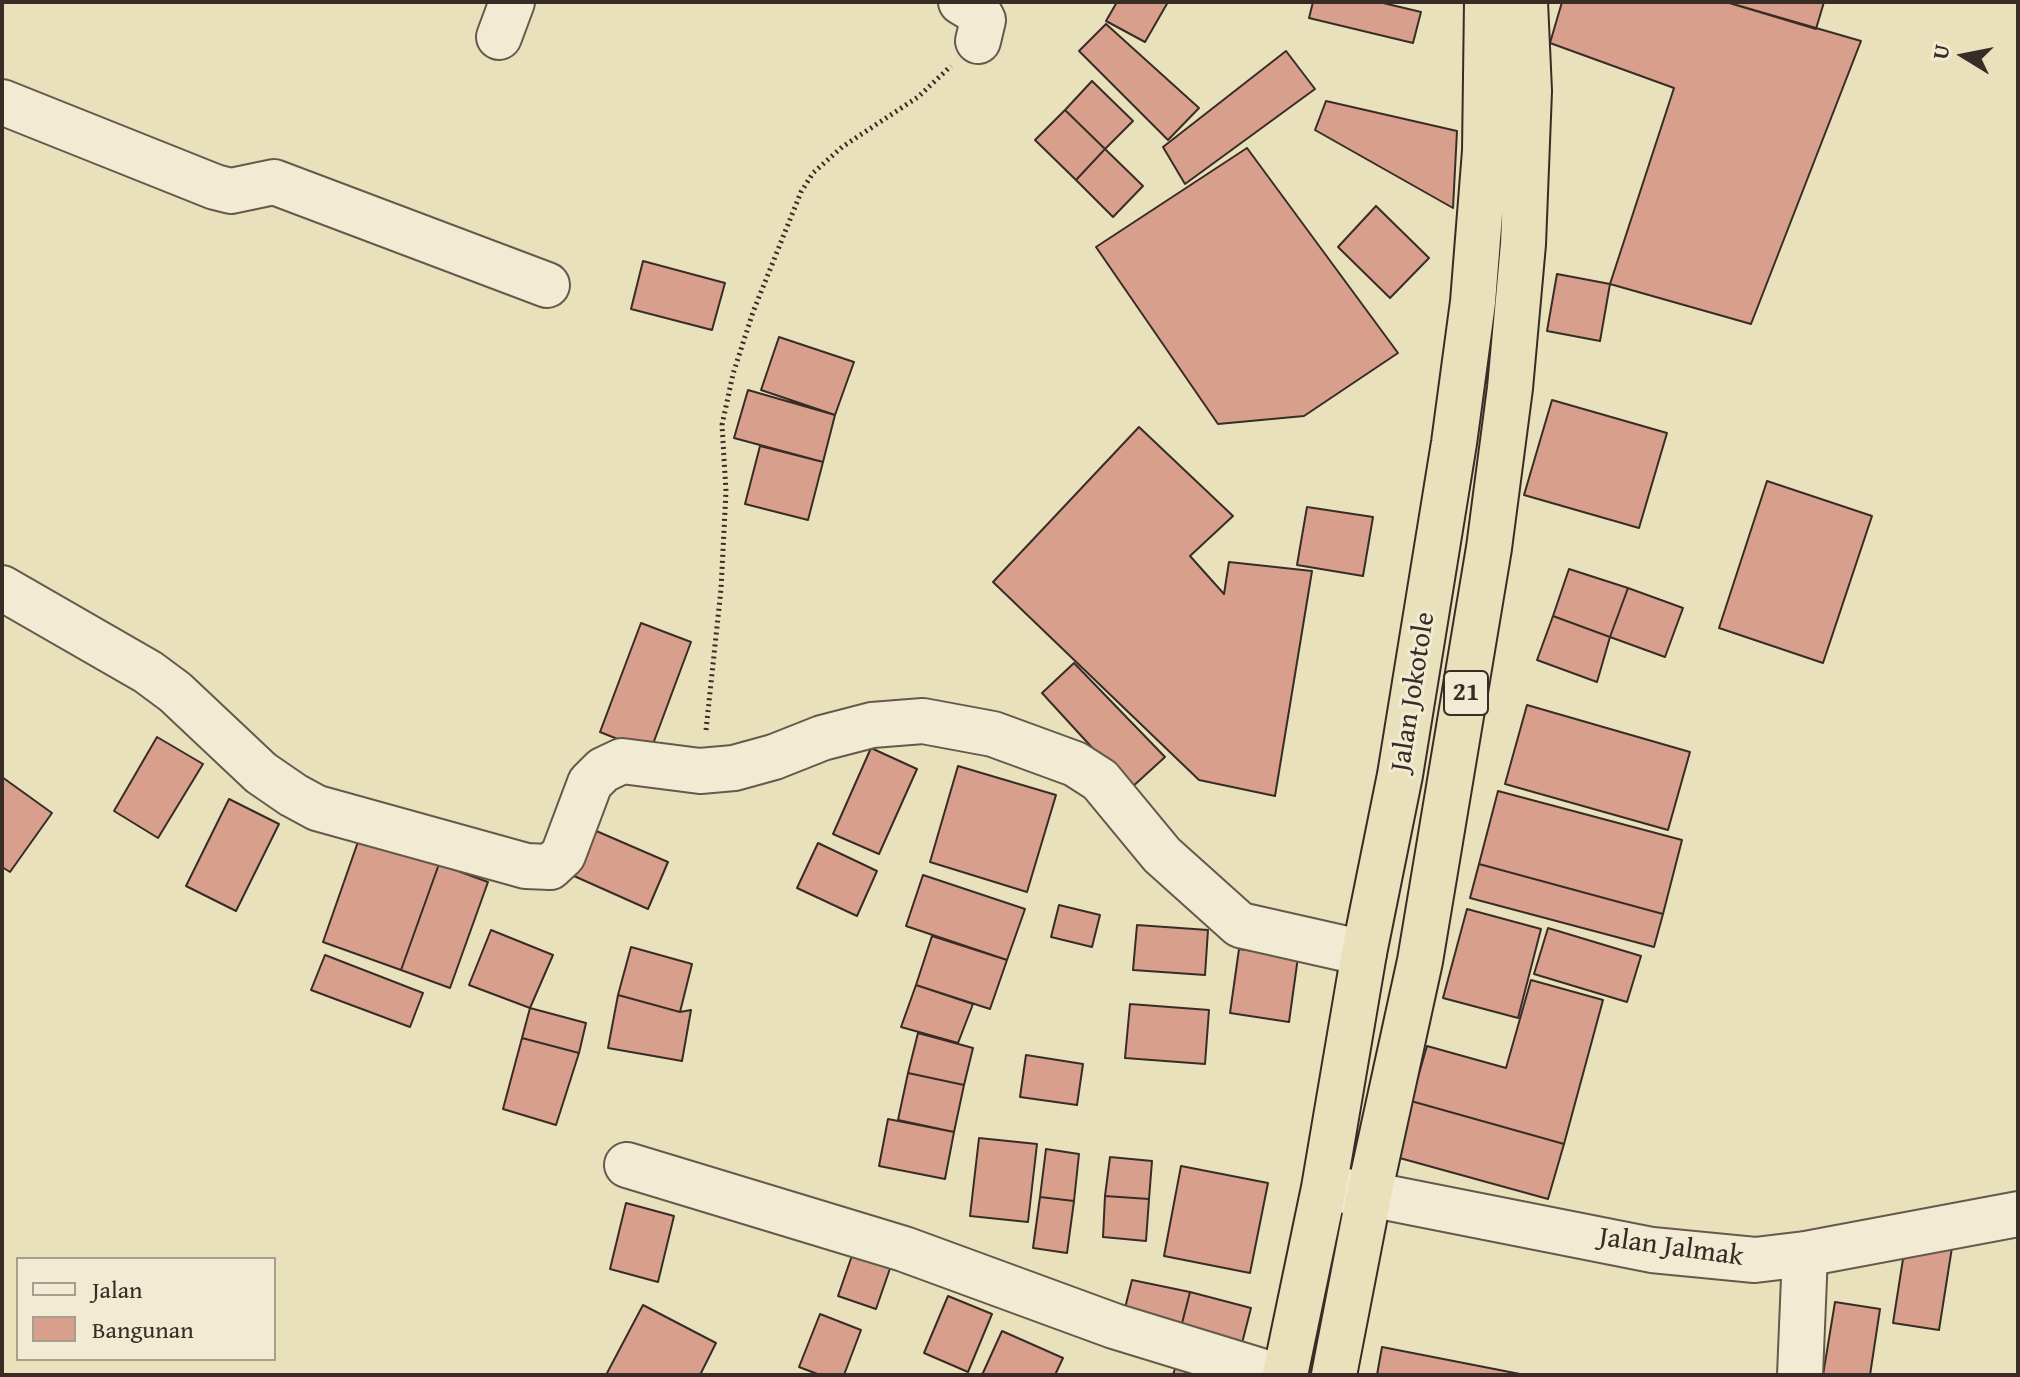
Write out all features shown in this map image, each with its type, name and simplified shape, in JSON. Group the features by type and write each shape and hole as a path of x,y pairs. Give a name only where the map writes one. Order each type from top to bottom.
{"highway":[{"name":"Jalan Jokotole","path":"1285,1375 1324,1188 1364,953 1400,775 1454,443 1473,302 1485,151 1487,2"},
{"name":"Jalan Jokotole","path":"1334,1375 1369,1194 1420,961 1489,548 1510,388 1523,244 1529,91 1525,2"}],"street":[{"path":"2,102 215,187 231,191 274,182 547,285"},
{"path":"2,588 148,672 175,692 261,773 317,808 526,866 550,867 563,855 590,783 603,770 622,761 700,771 734,768 774,757 822,738 872,725 923,721 993,734 1075,764 1100,780 1162,855 1240,925 1364,953"},
{"path":"627,1165 904,1249 1114,1326 1274,1375"},
{"name":"Jalan Jalmak","path":"1324,1188 1369,1194 1652,1250 1755,1260 1805,1254 2018,1214"},
{"path":"1800,1375 1805,1254"}],"path":[{"path":"700,771 721,589 726,491 722,425 733,374 753,312 801,192 813,173 842,147 918,97 969,22"}],"building":[{"path":"1117,2 1168,2 1145,42 1106,21"},
{"path":"1313,2 1379,2 1421,12 1413,43 1309,18"},
{"path":"1562,2 1726,2 1861,41 1751,324 1610,284 1674,88 1550,43"},
{"path":"1726,2 1824,2 1816,29"},
{"path":"1106,24 1199,108 1168,140 1079,51"},
{"path":"1286,51 1315,89 1185,184 1163,147"},
{"path":"1092,81 1133,121 1105,149 1065,110"},
{"path":"1326,101 1457,131 1453,208 1315,130"},
{"path":"1065,110 1105,149 1076,180 1035,140"},
{"path":"1247,148 1398,353 1304,416 1218,424 1096,247"},
{"path":"1105,149 1143,186 1113,217 1076,180"},
{"path":"1376,206 1429,258 1390,298 1338,247"},
{"path":"643,261 725,283 712,330 631,309"},
{"path":"1557,274 1610,284 1600,341 1547,331"},
{"path":"779,337 854,362 835,415 761,390"},
{"path":"748,390 835,415 823,462 734,438"},
{"path":"1552,400 1667,433 1639,528 1524,495"},
{"path":"1139,427 1233,516 1190,556 1224,594 1229,562 1312,571 1275,796 1199,780 993,582"},
{"path":"760,446 823,462 808,520 745,504"},
{"path":"1767,481 1872,516 1823,663 1719,628"},
{"path":"1307,507 1373,517 1363,576 1297,565"},
{"path":"1569,569 1628,588 1610,637 1553,616"},
{"path":"1628,588 1683,608 1665,657 1610,637"},
{"path":"1553,616 1610,637 1597,682 1537,660"},
{"path":"641,623 691,642 650,752 600,732"},
{"path":"1074,663 1165,757 1130,789 1042,693"},
{"path":"1527,705 1690,752 1668,830 1505,784"},
{"path":"157,737 203,764 158,838 114,811"},
{"path":"871,748 917,769 879,854 833,834"},
{"path":"958,766 1056,795 1027,892 930,862"},
{"path":"2,777 52,813 10,872 2,867"},
{"path":"1498,791 1682,840 1663,914 1479,864"},
{"path":"229,799 279,824 236,911 186,886"},
{"path":"594,830 668,862 648,909 574,876"},
{"path":"360,836 439,864 401,970 323,942"},
{"path":"818,843 877,871 857,916 797,888"},
{"path":"439,864 488,882 450,988 401,970"},
{"path":"1479,864 1663,914 1654,947 1470,898"},
{"path":"923,875 1025,909 1007,960 906,926"},
{"path":"1059,905 1100,915 1092,947 1051,937"},
{"path":"1467,909 1541,929 1518,1018 1443,998"},
{"path":"1137,925 1208,930 1205,975 1133,970"},
{"path":"1548,928 1641,956 1627,1002 1534,974"},
{"path":"491,930 553,955 530,1008 469,985"},
{"path":"932,936 1007,960 990,1009 916,985"},
{"path":"631,947 692,964 680,1012 618,995"},
{"path":"1239,949 1298,957 1289,1022 1230,1013"},
{"path":"325,955 423,993 410,1027 311,990"},
{"path":"1531,980 1603,1000 1564,1144 1411,1101 1427,1046 1506,1068"},
{"path":"916,985 973,1004 958,1043 901,1027"},
{"path":"618,995 680,1012 691,1010 682,1061 608,1048"},
{"path":"1130,1004 1209,1010 1205,1064 1125,1058"},
{"path":"530,1008 586,1023 579,1053 522,1038"},
{"path":"918,1033 973,1048 964,1085 908,1073"},
{"path":"522,1038 579,1053 556,1125 503,1109"},
{"path":"1026,1055 1083,1064 1077,1105 1020,1097"},
{"path":"908,1073 964,1085 954,1132 898,1120"},
{"path":"1411,1101 1564,1144 1548,1199 1396,1157"},
{"path":"888,1119 954,1132 945,1179 879,1166"},
{"path":"979,1138 1037,1144 1028,1222 970,1216"},
{"path":"1046,1149 1079,1154 1074,1201 1040,1197"},
{"path":"1110,1157 1152,1161 1149,1199 1105,1196"},
{"path":"1181,1166 1268,1183 1250,1273 1164,1256"},
{"path":"1105,1196 1149,1199 1146,1241 1103,1237"},
{"path":"1040,1197 1074,1201 1067,1253 1033,1248"},
{"path":"626,1203 674,1216 658,1282 610,1269"},
{"path":"857,1241 895,1254 876,1309 838,1296"},
{"path":"1953,1241 1939,1330 1893,1323 1903,1259"},
{"path":"1132,1280 1190,1292 1178,1339 1121,1324"},
{"path":"1190,1292 1251,1308 1239,1355 1178,1339"},
{"path":"948,1296 992,1314 968,1372 924,1353"},
{"path":"1835,1302 1880,1309 1870,1375 1823,1375"},
{"path":"643,1305 716,1343 700,1375 606,1375"},
{"path":"820,1314 861,1330 844,1375 820,1375 799,1367"},
{"path":"1002,1331 1063,1358 1055,1375 982,1375"},
{"path":"1382,1347 1525,1375 1377,1375"},
{"path":"1177,1362 1222,1375 1173,1375"}]}
